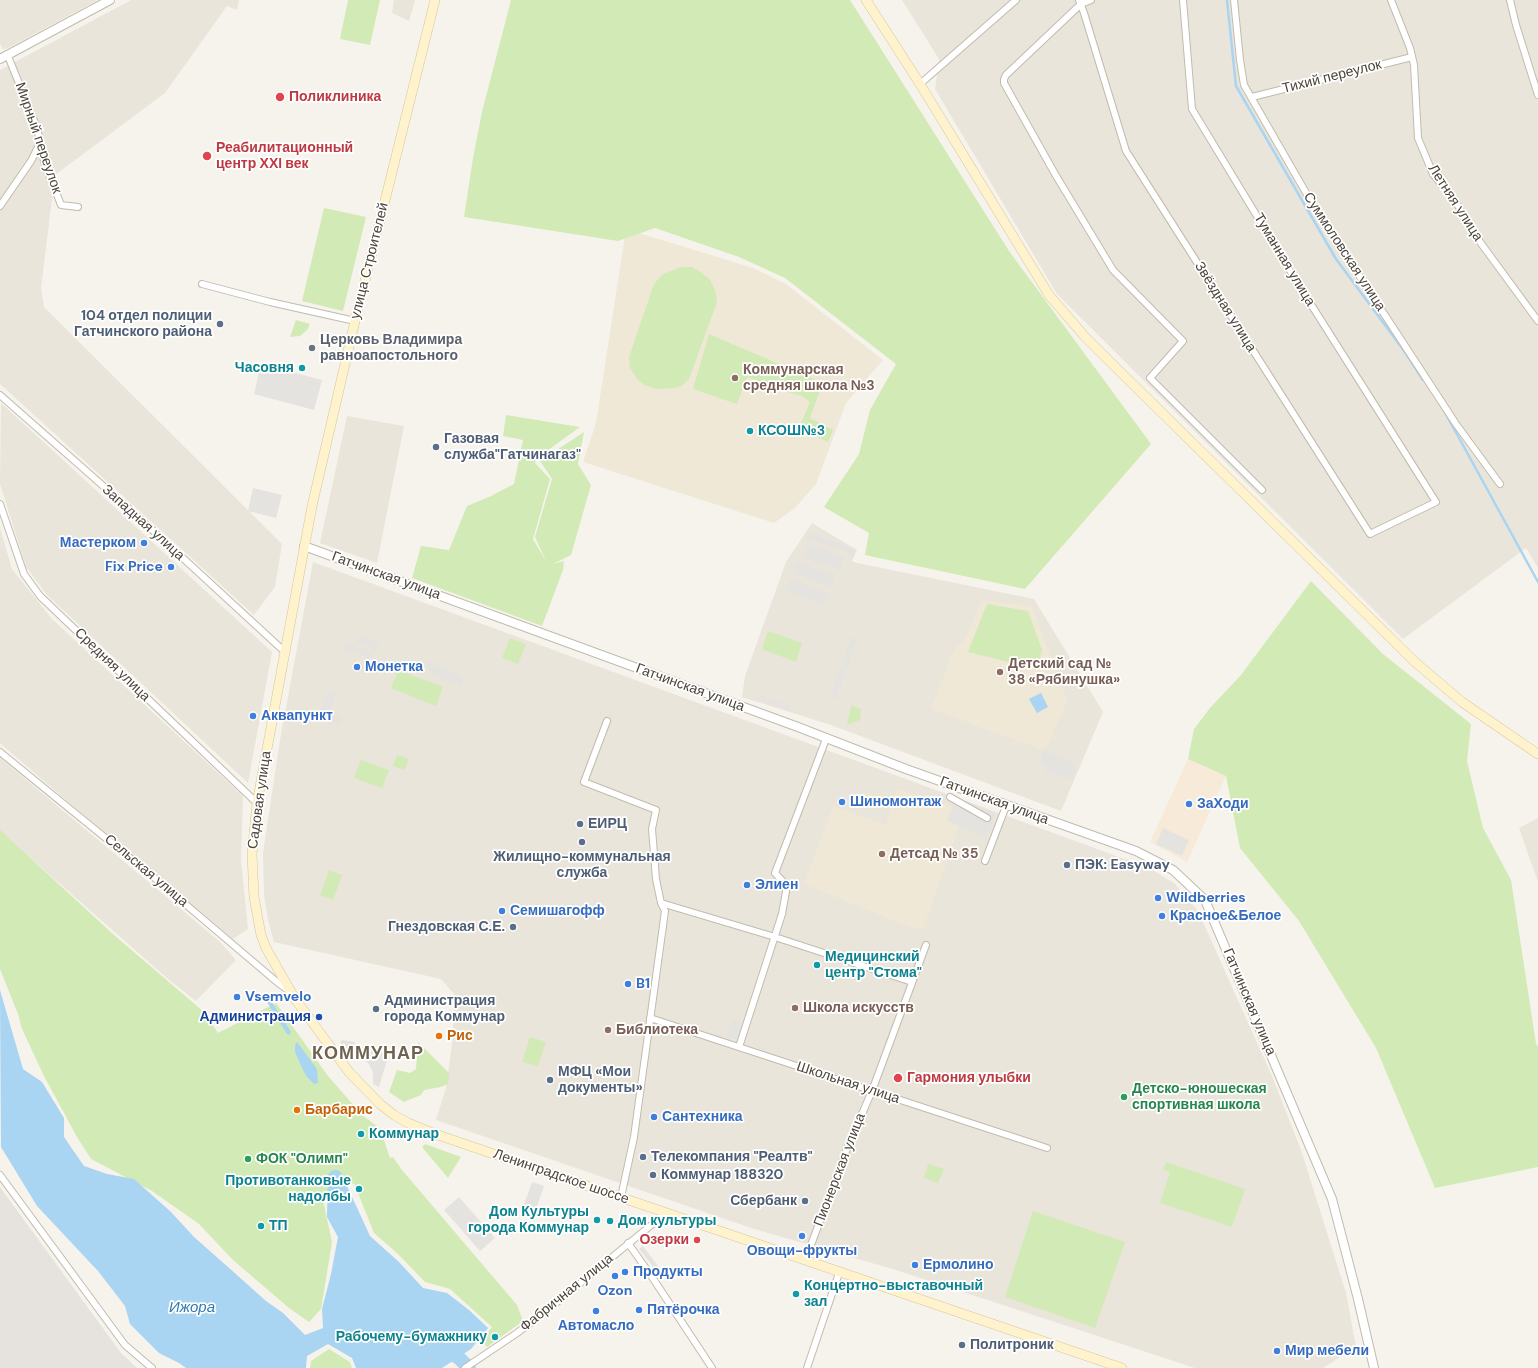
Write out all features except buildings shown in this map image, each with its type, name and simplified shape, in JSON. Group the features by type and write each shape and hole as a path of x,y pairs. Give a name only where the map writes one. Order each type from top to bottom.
{"main road":[{"name":"улица Строителей","path":"304,546 355,321 435,0"},
{"path":"866,0 920,84 1049,295 1086,338 1415,662 1462,702 1538,754"},
{"name":"Садовая улица","path":"304,546 257,804 252,854 254,897 261,935 266,948 290,991 349,1072 370,1095"},
{"name":"Ленинградское шоссе","path":"370,1095 394,1115 419,1129 1122,1368"}],"street":[{"path":"3,56 110,0"},
{"path":"920,84 1016,0"},
{"path":"1090,0 1080,2 1006,75 1004,83 1055,174 1113,270 1183,341 1150,378 1262,490"},
{"name":"Туманная улица","path":"1183,0 1192,109 1300,287 1436,502"},
{"name":"Суммоловская улица","path":"1234,0 1244,85 1313,205 1456,424 1500,484"},
{"name":"Летняя улица","path":"1391,0 1414,65 1418,138 1433,174 1457,204 1480,242 1538,321"},
{"path":"1510,0 1516,25 1538,95"},
{"name":"Звёздная улица","path":"1080,2 1126,151 1370,534 1436,502"},
{"name":"Мирный переулок","path":"3,56 37,128 44,161 61,205 78,207"},
{"name":"Тихий переулок","path":"1252,97 1412,57"},
{"path":"0,206 31,161 40,143"},
{"path":"202,284 270,302 355,321"},
{"name":"Западная улица","path":"0,395 135,514 285,652"},
{"name":"Средняя улица","path":"0,504 24,574 40,596 257,804"},
{"name":"Гатчинская улица","path":"304,546 1006,806 1148,856 1173,870 1205,900 1332,1199 1374,1368"},
{"path":"607,721 584,782 656,810 652,829 656,879 661,903 665,911 634,1137 621,1197"},
{"path":"739,1047 782,914 786,886 775,873 826,739"},
{"name":"Сельская улица","path":"0,752 146,870 277,982 290,991"},
{"path":"950,797 987,818"},
{"path":"985,861 1006,806"},
{"path":"661,903 775,937 912,982"},
{"name":"Пионерская улица","path":"805,1261 848,1146 872,1091 926,945"},
{"name":"Школьная улица","path":"650,1018 813,1073 1047,1148"},
{"path":"0,1175 125,1345 152,1368"},
{"name":"Фабричная улица","path":"465,1368 550,1308 666,1213"},
{"path":"628,1243 712,1368"},
{"path":"807,1368 839,1272"}],"shaded area":[{"path":"0,0 98,0 8,48 3,49 0,44"},
{"path":"131,0 239,0 237,10 227,6 165,93 55,175 41,288 44,307 282,544 275,587 254,615 0,384 0,70"},
{"path":"394,0 415,0 409,21 392,13"},
{"path":"902,0 1538,0 1538,568 1526,548 1403,639 1057,294 935,89 939,59"},
{"name":"Коммунарская средняя школа №3","path":"626,229 753,268 786,284 883,360 846,403 816,484 795,508 774,523 583,462 596,423"},
{"path":"261,364 322,380 314,410 254,394"},
{"path":"1,403 272,652 248,783 47,595 26,567 0,484"},
{"path":"347,416 404,426 377,563 320,543"},
{"path":"253,488 282,495 276,518 248,511"},
{"path":"812,523 857,550 852,561 857,563 1034,599 1103,712 1061,811 831,725 742,697 745,676 786,562"},
{"path":"0,528 12,569 52,619 243,796 241,860 248,929 233,939 74,807 0,743"},
{"path":"810,533 849,547 855,551 852,556 847,552 808,539"},
{"path":"808,545 844,557 839,570 804,557"},
{"path":"797,561 835,575 831,587 793,573"},
{"path":"313,562 1149,868 1174,883 1198,911 1272,1076 1301,1150 1346,1293 1356,1347 1323,1368 1195,1368 896,1270 751,1228 436,1120 446,1088 453,1037 454,994 441,979 274,942 268,920 264,895 263,853 280,740"},
{"path":"790,579 828,593 824,604 786,591"},
{"name":"Детский сад № 38 «Рябинушка»","path":"982,600 1032,606 1067,701 1048,745 1040,749 931,709 951,657 956,647 965,639"},
{"path":"360,635 378,642 375,650 357,643"},
{"path":"851,637 857,639 848,667 841,665"},
{"path":"347,643 371,652 368,658 344,649"},
{"path":"425,661 464,677 461,686 431,674 424,662"},
{"path":"840,667 847,670 835,699 830,697"},
{"path":"329,690 336,693 329,713 343,718 340,724 319,716"},
{"path":"760,695 790,706 789,710 758,699"},
{"path":"1044,750 1075,763 1075,772 1070,778 1045,772 1046,765 1039,763"},
{"path":"0,758 219,941 236,960 196,1001 168,979 0,831"},
{"path":"1188,759 1226,776 1187,862 1150,842"},
{"name":"Детсад № 35","path":"896,789 965,810 923,929 910,927 804,884 833,806 886,825"},
{"path":"955,797 996,814 986,837 947,821"},
{"path":"1538,818 1538,882 1519,828"},
{"path":"1163,828 1189,840 1182,856 1156,844"},
{"path":"733,1019 745,1024 738,1040 726,1036"},
{"path":"342,1040 355,1042 354,1045 389,1054 379,1087 373,1084 373,1073 369,1064 359,1055 351,1051 345,1051 340,1042"},
{"path":"532,1182 544,1186 535,1216 529,1214 523,1207"},
{"path":"0,1187 121,1353 137,1368 0,1368"},
{"path":"459,1197 495,1238 480,1251 444,1210"},
{"path":"643,1246 658,1266 654,1268 639,1249"}],"green space":[{"path":"348,0 380,0 370,45 340,39"},
{"path":"511,0 850,0 1009,251 1151,444 1025,589 865,555 869,533 824,507 859,454 870,410 896,364 785,278 739,257 655,228 618,241 464,217 482,112"},
{"path":"324,208 366,217 343,311 302,301"},
{"path":"681,267 692,267 710,280 715,290 717,302 689,379 681,386 675,388 657,389 645,385 638,380 630,368 629,357 654,284 663,274"},
{"path":"296,320 310,324 307,330 300,336 290,337"},
{"path":"709,334 814,379 821,387 810,418 833,430 828,442 799,428 810,402 802,396 747,377 737,404 693,389"},
{"path":"506,415 580,427 537,458 535,463 550,479 533,539 546,561 535,537 552,479 540,461 584,432 578,464 591,485 571,555 553,564 564,561 563,570 542,626 412,578 421,546 449,550 467,506 514,484 523,440 503,436"},
{"path":"1311,581 1383,654 1471,724 1467,761 1483,828 1511,880 1536,1044 1538,1046 1538,1167 1435,1188 1376,1048 1299,921 1240,848 1226,776 1188,759 1194,729 1210,708 1241,675"},
{"path":"987,604 1028,611 1042,650 1037,669 968,652"},
{"path":"768,631 802,643 796,662 762,649"},
{"path":"510,638 526,644 518,664 502,658"},
{"path":"398,670 443,687 436,706 391,688"},
{"path":"851,705 861,709 860,720 847,725"},
{"path":"397,755 409,759 404,770 393,766"},
{"path":"361,760 389,770 382,788 354,778"},
{"path":"0,830 114,935 204,1012 218,1033 276,1003 328,1076 363,1116 380,1128 390,1158 393,1157 402,1170 517,1305 523,1321 487,1347 482,1340 492,1327 450,1289 425,1282 397,1253 374,1233 354,1183 323,1200 332,1242 321,1309 309,1322 289,1308 233,1260 199,1224 152,1191 91,1159 77,1137 44,1076 22,1029 18,1014 0,969"},
{"path":"329,870 342,875 333,900 320,895"},
{"path":"530,1037 546,1042 538,1066 522,1062"},
{"path":"418,1042 449,1073 448,1084 441,1087 424,1090 421,1095 404,1102 389,1092 397,1070 410,1073 416,1069"},
{"path":"425,1144 461,1157 448,1178 422,1147"},
{"path":"1166,1162 1245,1189 1232,1227 1160,1203 1170,1172 1163,1170"},
{"path":"928,1164 944,1169 938,1183 924,1178"},
{"path":"1033,1211 1125,1242 1095,1328 1005,1297"},
{"path":"329,1349 350,1362 352,1368 310,1368 311,1361"}],"water":[{"path":"1041,693 1048,707 1037,713 1029,699"},
{"name":"Ижора","path":"0,990 23,1069 42,1082 64,1118 64,1137 84,1166 107,1174 134,1179 171,1212 194,1237 266,1301 283,1313 305,1335 323,1328 322,1309 338,1237 327,1217 328,1175 331,1171 335,1170 340,1171 370,1236 399,1262 423,1288 447,1293 469,1310 488,1328 471,1349 442,1368 356,1368 352,1358 328,1344 307,1356 306,1368 186,1368 159,1353 130,1324 125,1306 98,1271 37,1206 1,1147"},
{"path":"270,999 291,1032 289,1035 267,1002"},
{"path":"297,1042 317,1069 318,1083 314,1084 307,1077 302,1068 295,1052 295,1045"}],"waterway":[{"path":"1227,0 1236,86 1336,259 1405,352 1423,380"},
{"path":"1442,407 1538,582"},
{"name":"Ижора","path":"441,1351 458,1357 469,1368"}],"place":[{"name":"Поликлиника","path":"280,97"},
{"name":"Реабилитационный центр ХХI век","path":"207,156"},
{"name":"104 отдел полиции Гатчинского района","path":"220,324"},
{"name":"Церковь Владимира равноапостольного","path":"312,348"},
{"name":"Часовня","path":"302,368"},
{"name":"Коммунарская средняя школа №3","path":"735,378"},
{"name":"КСОШ№3","path":"750,431"},
{"name":"Газовая служба\"Гатчинагаз\"","path":"436,447"},
{"name":"Мастерком","path":"144,543"},
{"name":"Fix Price","path":"171,567"},
{"name":"Монетка","path":"357,667"},
{"name":"Детский сад № 38 «Рябинушка»","path":"1000,672"},
{"name":"Аквапункт","path":"253,716"},
{"name":"Шиномонтаж","path":"842,802"},
{"name":"ЗаХоди","path":"1189,804"},
{"name":"ЕИРЦ","path":"580,824"},
{"name":"Жилищно-коммунальная служба","path":"582,842"},
{"name":"Детсад № 35","path":"882,854"},
{"name":"ПЭК: Easyway","path":"1067,865"},
{"name":"Элиен","path":"747,885"},
{"name":"Wildberries","path":"1158,898"},
{"name":"Семишагофф","path":"502,911"},
{"name":"Красное&Белое","path":"1162,916"},
{"name":"Гнездовская С.Е.","path":"513,927"},
{"name":"Медицинский центр \"Стома\"","path":"817,965"},
{"name":"B1","path":"628,984"},
{"name":"Vsemvelo","path":"237,997"},
{"name":"Школа искусств","path":"795,1008"},
{"name":"Администрация города Коммунар","path":"376,1009"},
{"name":"Администрация","path":"319,1017"},
{"name":"Библиотека","path":"608,1030"},
{"name":"Рис","path":"439,1036"},
{"name":"Гармония улыбки","path":"898,1078"},
{"name":"МФЦ «Мои документы»","path":"550,1080"},
{"name":"Детско-юношеская спортивная школа","path":"1124,1097"},
{"name":"Барбарис","path":"297,1110"},
{"name":"Сантехника","path":"654,1117"},
{"name":"Коммунар","path":"361,1134"},
{"name":"Телекомпания \"Реалтв\"","path":"643,1157"},
{"name":"ФОК \"Олимп\"","path":"248,1159"},
{"name":"Коммунар 188320","path":"653,1175"},
{"name":"Противотанковые надолбы","path":"359,1189"},
{"name":"Сбербанк","path":"805,1201"},
{"name":"Дом Культуры города Коммунар","path":"597,1220"},
{"name":"Дом культуры","path":"610,1221"},
{"name":"ТП","path":"261,1226"},
{"name":"Овощи-фрукты","path":"802,1236"},
{"name":"Озерки","path":"697,1240"},
{"name":"Ермолино","path":"915,1265"},
{"name":"Продукты","path":"625,1272"},
{"name":"Ozon","path":"615,1276"},
{"name":"Концертно-выставочный зал","path":"796,1294"},
{"name":"Пятёрочка","path":"639,1310"},
{"name":"Автомасло","path":"596,1311"},
{"name":"Рабочему-бумажнику","path":"495,1337"},
{"name":"Политроник","path":"962,1345"},
{"name":"Мир мебели","path":"1277,1351"}],"district":[{"name":"КОММУНАР","path":"368,1054"}]}
